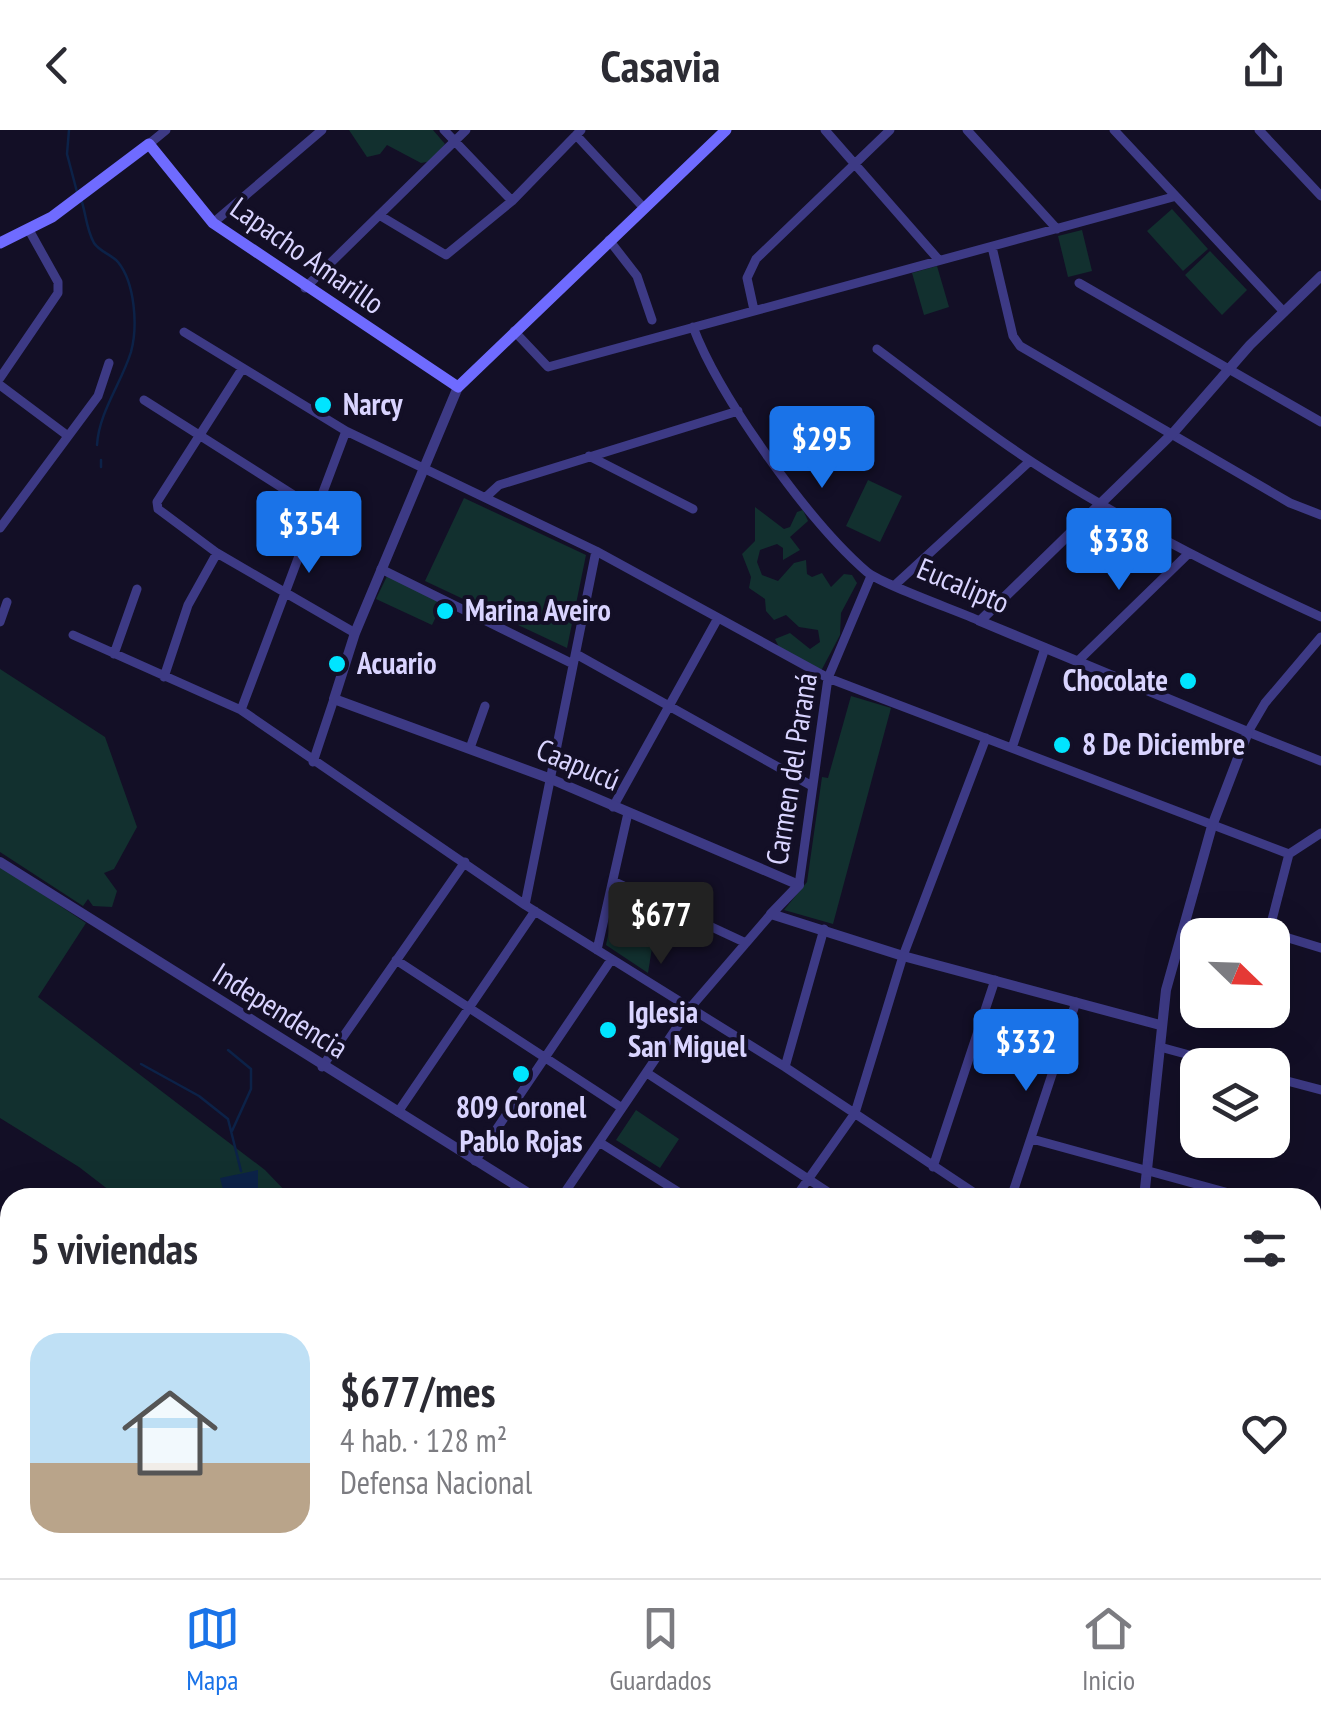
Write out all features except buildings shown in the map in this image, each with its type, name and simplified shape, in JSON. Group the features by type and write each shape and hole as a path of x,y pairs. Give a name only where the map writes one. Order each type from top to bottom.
{"main road":[{"path":"458,387 726,130"},
{"path":"0,244 29,230 150,144"},
{"name":"Lapacho Amarillo","path":"150,144 213,223 458,387"}],"street":[{"path":"150,144 166,130"},
{"path":"213,223 322,130"},
{"path":"444,130 512,200"},
{"path":"305,288 466,130"},
{"path":"825,130 938,259"},
{"path":"754,310 748,278 756,259 890,130"},
{"path":"967,130 1057,229"},
{"path":"1114,130 1284,312"},
{"path":"1259,130 1321,196"},
{"path":"380,215 437,254 446,254 512,200 578,132 643,207"},
{"path":"514,330 546,367 1173,197"},
{"path":"29,230 58,282 58,294 0,382 68,436"},
{"path":"609,240 636,276 652,320"},
{"path":"992,247 1013,336 1020,346 1174,432 1290,503 1321,516"},
{"path":"980,621 1102,505 1321,276"},
{"path":"1079,283 1321,422"},
{"name":"Eucalipto","path":"693,326 708,365 738,411 788,481 870,576 1321,761"},
{"path":"184,332 346,431 596,550 828,678 1290,854"},
{"path":"877,349 1030,461 1102,505 1188,554 1321,617"},
{"path":"0,528 105,383 109,363"},
{"path":"242,369 157,502 160,512 217,553 355,634"},
{"path":"313,762 355,634 458,387"},
{"path":"144,400 314,508"},
{"path":"486,498 499,485 738,411"},
{"path":"240,710 346,431"},
{"path":"588,455 693,509"},
{"path":"896,584 1030,461"},
{"path":"525,905 596,550"},
{"path":"164,677 188,605 217,553"},
{"path":"1078,661 1188,554"},
{"path":"381,569 668,706 812,786"},
{"name":"Carmen del Paraná","path":"568,1188 690,1008 798,885 828,678 870,576"},
{"path":"114,654 137,588"},
{"path":"0,622 7,602"},
{"path":"613,807 718,618"},
{"path":"73,635 240,710 525,905 785,1067 967,1188"},
{"path":"1145,1188 1166,990 1212,826 1248,732 1276,690 1321,637"},
{"path":"1012,748 1045,648"},
{"name":"Caapucú","path":"334,699 551,779 798,885"},
{"path":"470,748 485,706"},
{"path":"802,1188 854,1113 903,956 986,738"},
{"path":"597,950 628,814"},
{"path":"1272,918 1290,854 1321,833"},
{"name":"Independencia","path":"0,862 520,1188"},
{"path":"322,1067 465,862"},
{"path":"613,880 746,943"},
{"path":"398,1112 536,911"},
{"path":"770,914 903,956 1160,1025"},
{"path":"785,1067 824,929"},
{"path":"1290,940 1321,948"},
{"path":"396,960 622,1108"},
{"path":"475,1161 611,960"},
{"path":"934,1167 996,980"},
{"path":"1015,1188 1076,1002"},
{"path":"1160,1047 1180,1052"},
{"path":"646,1073 821,1188"},
{"path":"1290,1082 1321,1090"},
{"path":"1032,1139 1212,1188"},
{"path":"599,1142 672,1188"}],"green space":[{"path":"349,130 433,130 445,144 432,161 421,163 387,145 380,154 367,157"},
{"path":"1172,209 1208,249 1183,271 1147,231"},
{"path":"1082,230 1092,271 1068,277 1058,236"},
{"path":"1210,251 1247,290 1222,315 1185,275"},
{"path":"937,266 949,307 924,315 912,273"},
{"path":"868,480 902,496 880,542 846,526"},
{"path":"464,498 586,555 567,648 425,581"},
{"path":"755,507 784,529 803,510 808,521 790,537 800,550 783,560 783,548 777,544 760,550 757,562 762,575 778,581 794,563 806,560 807,574 812,577 822,573 831,587 844,574 852,575 857,583 841,613 840,635 821,671 781,651 775,639 790,633 810,649 820,642 818,630 799,627 786,615 774,620 766,611 765,599 749,588 751,577 742,554 755,541"},
{"path":"388,574 444,600 432,625 376,599"},
{"path":"0,669 105,737 137,827 114,869 104,873 117,891 112,907 93,906 88,899 83,906 0,852"},
{"path":"851,696 891,708 833,924 784,910 807,882 822,777 828,778"},
{"path":"0,866 86,923 38,997 265,1170 282,1188 106,1188 0,1118"},
{"path":"617,894 658,910 648,973 606,945"},
{"path":"636,1110 679,1139 660,1168 616,1140"}],"water":[{"path":"258,1170 258,1188 223,1188 220,1178"}],"waterway":[{"path":"69,130 67,154 77,192"},
{"path":"81,199 94,243 124,271 134,318 131,352 102,421 97,445"},
{"path":"101,460 101,467"},
{"path":"228,1050 251,1069 251,1089 232,1131"},
{"path":"141,1064 199,1096 228,1119 241,1171"}],"place":[{"name":"Narcy","path":"323,405"},
{"name":"Marina Aveiro","path":"445,611"},
{"name":"Acuario","path":"337,664"},
{"name":"Chocolate","path":"1188,681"},
{"name":"8 De Diciembre","path":"1062,745"},
{"name":"Iglesia San Miguel","path":"608,1030"},
{"name":"809 Coronel Pablo Rojas","path":"521,1074"}]}
